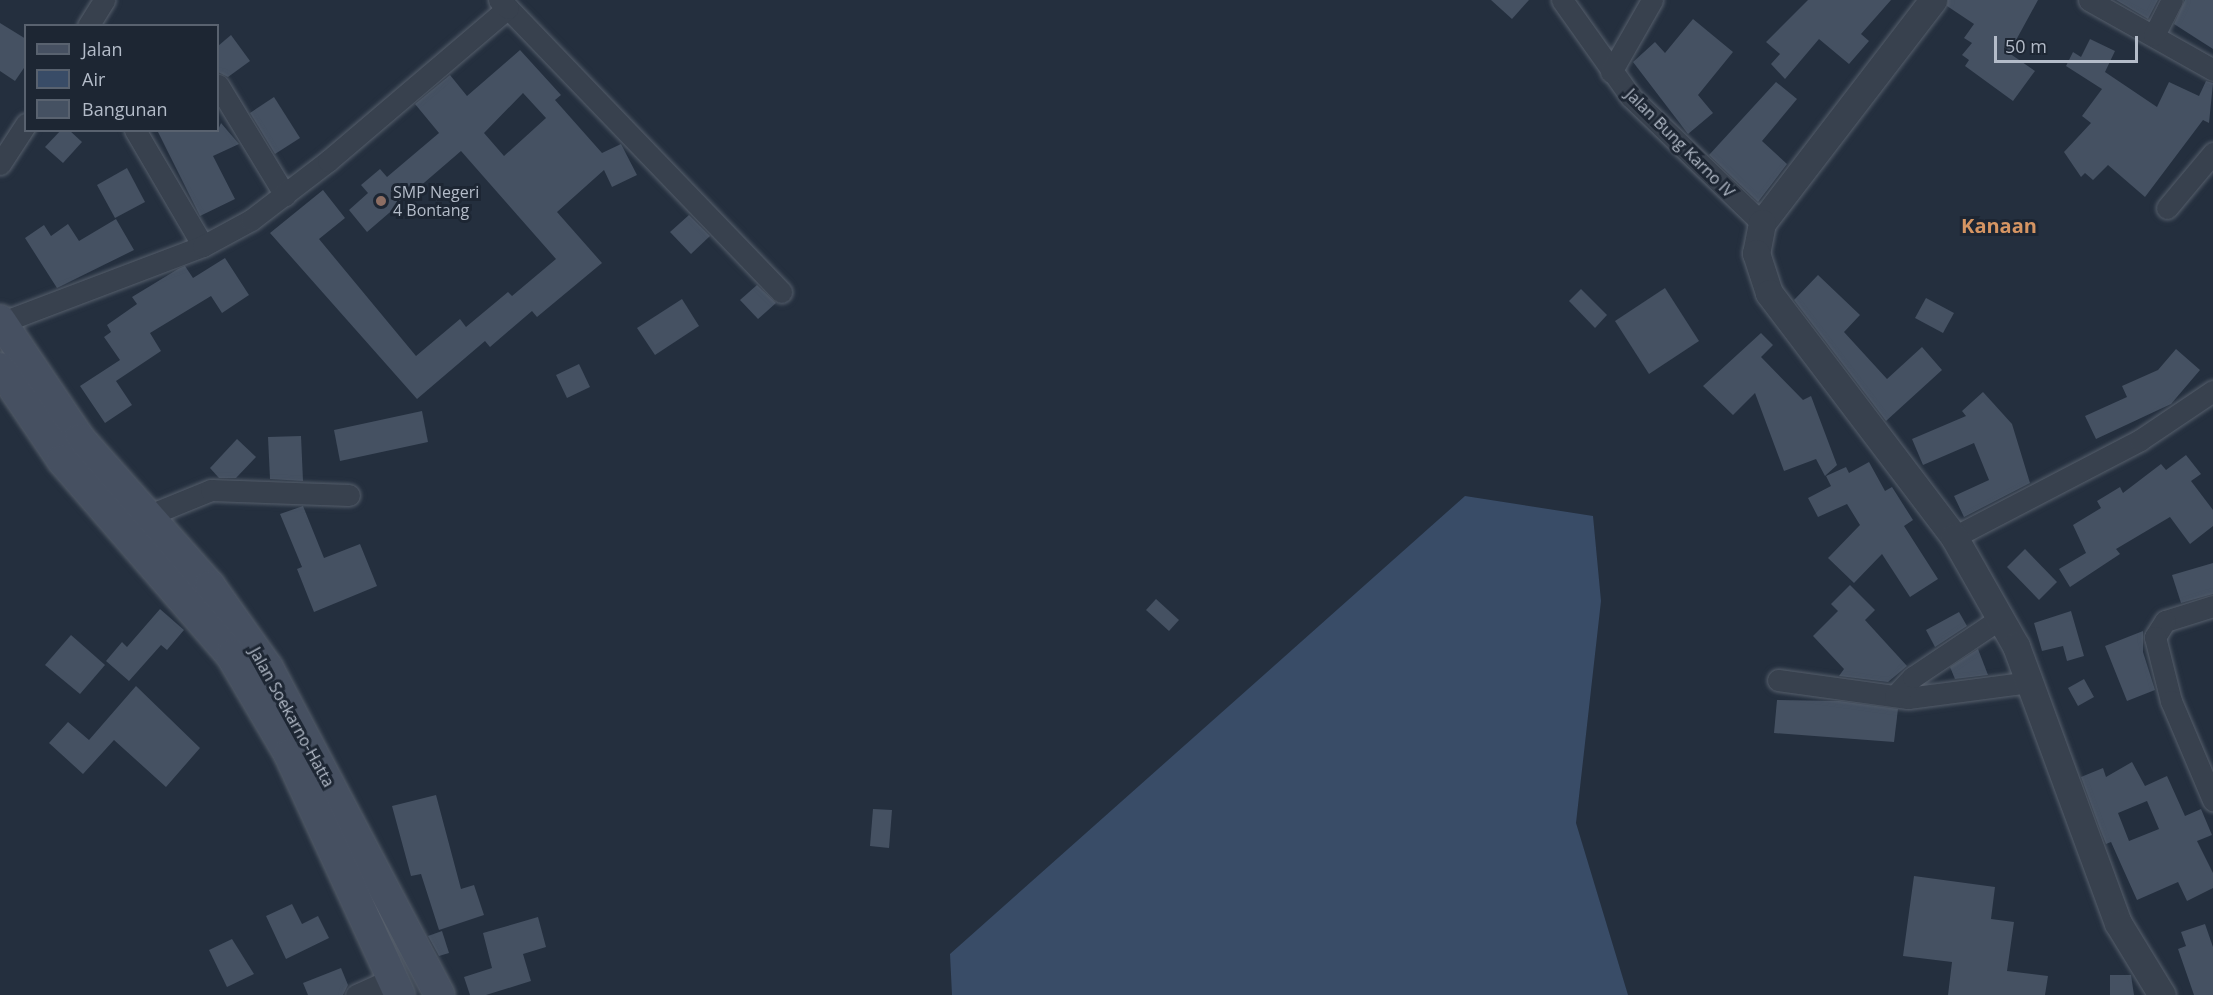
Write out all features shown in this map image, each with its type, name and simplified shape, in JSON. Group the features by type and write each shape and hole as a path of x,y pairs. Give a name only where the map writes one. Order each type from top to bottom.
{"main road":[{"name":"Jalan Soekarno-Hatta","path":"0,322 80,439 236,621 276,707 300,752 440,995"},
{"name":"Jalan Soekarno-Hatta","path":"0,368 62,460 199,613 276,707"},
{"name":"Jalan Soekarno-Hatta","path":"300,752 396,987"}],"street":[{"path":"89,24 104,0"},
{"name":"Jalan Bung Karno IV","path":"1562,0 1611,72 1650,117 1762,223"},
{"path":"1611,72 1652,0"},
{"path":"1933,0 1762,223 1756,253 1769,293 1954,537 2001,618 2029,682 2118,923 2162,995"},
{"path":"2089,0 2213,70"},
{"path":"2154,35 2172,0"},
{"path":"0,322 203,246 285,195 503,3 781,292"},
{"path":"219,87 285,195"},
{"path":"0,164 24,127"},
{"path":"136,132 203,246"},
{"path":"2168,208 2213,153"},
{"path":"1954,537 2140,440 2213,391"},
{"path":"147,516 211,490 349,495"},
{"path":"2213,606 2165,621 2155,637 2170,701 2213,800"},
{"path":"1895,696 1913,677 2001,618"},
{"path":"1778,680 1923,698 2029,682"},
{"path":"356,995 396,987"}],"water":[{"path":"1465,496 1593,516 1601,601 1576,823 1628,995 952,995 950,954"}],"building":[{"path":"1491,0 1529,0 1512,19"},
{"path":"1808,0 1891,0 1861,34 1869,41 1849,64 1819,39 1785,79 1771,64 1780,54 1766,42"},
{"path":"1948,0 2038,0 2009,53 2035,71 2013,101 1965,66 1969,60 1962,55 1972,43 1964,38 1974,24 1947,6"},
{"path":"2116,0 2158,0 2148,19"},
{"path":"2185,0 2213,0 2213,49 2174,24"},
{"path":"1693,19 1733,52 1698,95 1713,113 1688,134 1633,62 1655,42 1665,53"},
{"path":"0,23 24,38 24,68 15,81 0,71"},
{"path":"231,35 250,61 228,77 219,72 219,45"},
{"path":"2090,39 2115,51 2105,72 2157,107 2169,82 2199,96 2206,81 2213,83 2209,123 2203,120 2145,197 2108,165 2093,180 2085,173 2081,177 2064,152 2091,123 2082,116 2102,89 2066,66 2073,52 2081,57"},
{"path":"520,50 561,95 555,100 602,153 621,144 637,175 612,187 604,170 557,212 602,263 537,317 532,311 490,347 485,341 417,399 270,233 323,190 345,218 319,239 416,356 460,319 466,327 508,292 512,296 556,259 461,151 367,232 349,210 368,193 361,185 380,169 387,177 439,133 415,104 450,75 467,96","holes":["523,93 546,118 504,156 484,133"]},
{"path":"1776,82 1797,99 1762,141 1787,164 1758,202 1709,155"},
{"path":"274,97 300,138 275,154 250,113"},
{"path":"221,123 239,144 213,156 235,199 200,216 158,132 219,132"},
{"path":"59,132 71,132 82,142 63,163 45,147"},
{"path":"127,168 145,202 115,218 97,185"},
{"path":"689,215 710,236 691,254 670,232"},
{"path":"116,219 134,250 57,288 25,238 44,225 51,236 68,224 79,241"},
{"path":"225,258 249,295 222,313 211,296 150,333 161,351 116,381 132,405 105,423 80,386 120,360 104,337 111,332 107,325 137,304 132,297 178,269 185,266 193,278"},
{"path":"1818,275 1860,315 1844,332 1887,379 1922,347 1942,370 1886,421 1794,300"},
{"path":"757,285 776,303 758,319 740,300"},
{"path":"1665,288 1699,341 1649,374 1615,321"},
{"path":"1581,289 1607,315 1595,328 1569,301"},
{"path":"1926,298 1954,313 1943,333 1915,318"},
{"path":"682,299 699,326 655,355 637,328"},
{"path":"1761,333 1773,345 1761,357 1803,400 1811,396 1837,465 1825,476 1816,459 1784,471 1755,393 1733,415 1703,386"},
{"path":"2176,349 2200,370 2171,404 2096,439 2085,416 2127,397 2122,386 2158,370"},
{"path":"579,364 590,387 567,398 556,375"},
{"path":"1983,392 2012,424 2030,483 1964,517 1954,496 1989,480 1974,443 1923,465 1912,439 1966,416 1962,411"},
{"path":"422,411 428,442 340,461 334,430"},
{"path":"301,436 303,481 270,479 268,437"},
{"path":"237,439 256,457 236,478 219,478 210,468"},
{"path":"2186,455 2201,474 2191,481 2213,510 2213,526 2190,544 2170,517 2116,549 2120,554 2070,587 2059,569 2086,553 2073,525 2101,508 2097,501 2120,487 2123,493 2161,464 2166,470"},
{"path":"1869,462 1885,491 1892,487 1913,520 1904,526 1938,579 1910,597 1882,554 1854,583 1828,558 1860,525 1847,504 1818,517 1808,498 1831,486 1826,476 1846,467 1849,473"},
{"path":"303,506 324,558 360,544 377,586 314,612 297,569 302,567 280,514"},
{"path":"2025,549 2057,582 2039,600 2007,567"},
{"path":"2213,563 2213,594 2181,603 2172,575"},
{"path":"1850,585 1875,610 1865,620 1907,666 1888,682 1839,676 1844,669 1813,636 1838,611 1831,604"},
{"path":"1156,599 1179,620 1169,631 1146,610"},
{"path":"160,609 184,630 167,650 161,645 129,681 106,661 122,642 127,647"},
{"path":"2071,611 2084,656 2067,661 2063,646 2042,651 2034,623"},
{"path":"1959,612 1967,626 1935,647 1926,630"},
{"path":"2143,631 2143,652 2155,690 2127,701 2105,646"},
{"path":"71,635 105,665 80,694 45,665"},
{"path":"1978,649 1988,675 1955,679 1950,667"},
{"path":"2084,679 2094,697 2078,706 2068,688"},
{"path":"136,686 200,748 166,787 114,740 83,774 49,743 68,722 89,740"},
{"path":"1777,700 1839,701 1898,709 1894,742 1774,733"},
{"path":"2132,762 2145,786 2167,776 2185,816 2201,809 2212,835 2197,841 2213,873 2213,888 2187,901 2178,882 2137,900 2111,842 2106,844 2081,777 2103,768 2106,777","holes":["2147,801 2159,829 2129,841 2118,813"]},
{"path":"436,795 461,889 474,885 484,915 439,930 421,874 411,876 392,806"},
{"path":"873,809 892,810 889,848 870,846"},
{"path":"1914,876 1995,887 1991,919 2014,922 2007,971 2048,976 2045,995 1948,995 1952,962 1903,956"},
{"path":"292,904 302,924 318,916 329,938 286,959 266,916"},
{"path":"538,917 546,947 523,954 531,981 486,995 470,995 464,977 492,968 483,933"},
{"path":"2205,924 2213,947 2213,995 2194,995 2178,949 2186,946 2181,932"},
{"path":"442,931 449,953 439,956 428,936"},
{"path":"232,939 254,974 227,987 209,950"},
{"path":"341,968 348,985 343,995 308,995 303,983"},
{"path":"2110,975 2131,975 2134,995 2110,995"}],"place":[{"name":"SMP Negeri 4 Bontang","path":"381,201"}],"district":[{"name":"Kanaan","path":"1999,225"}]}
